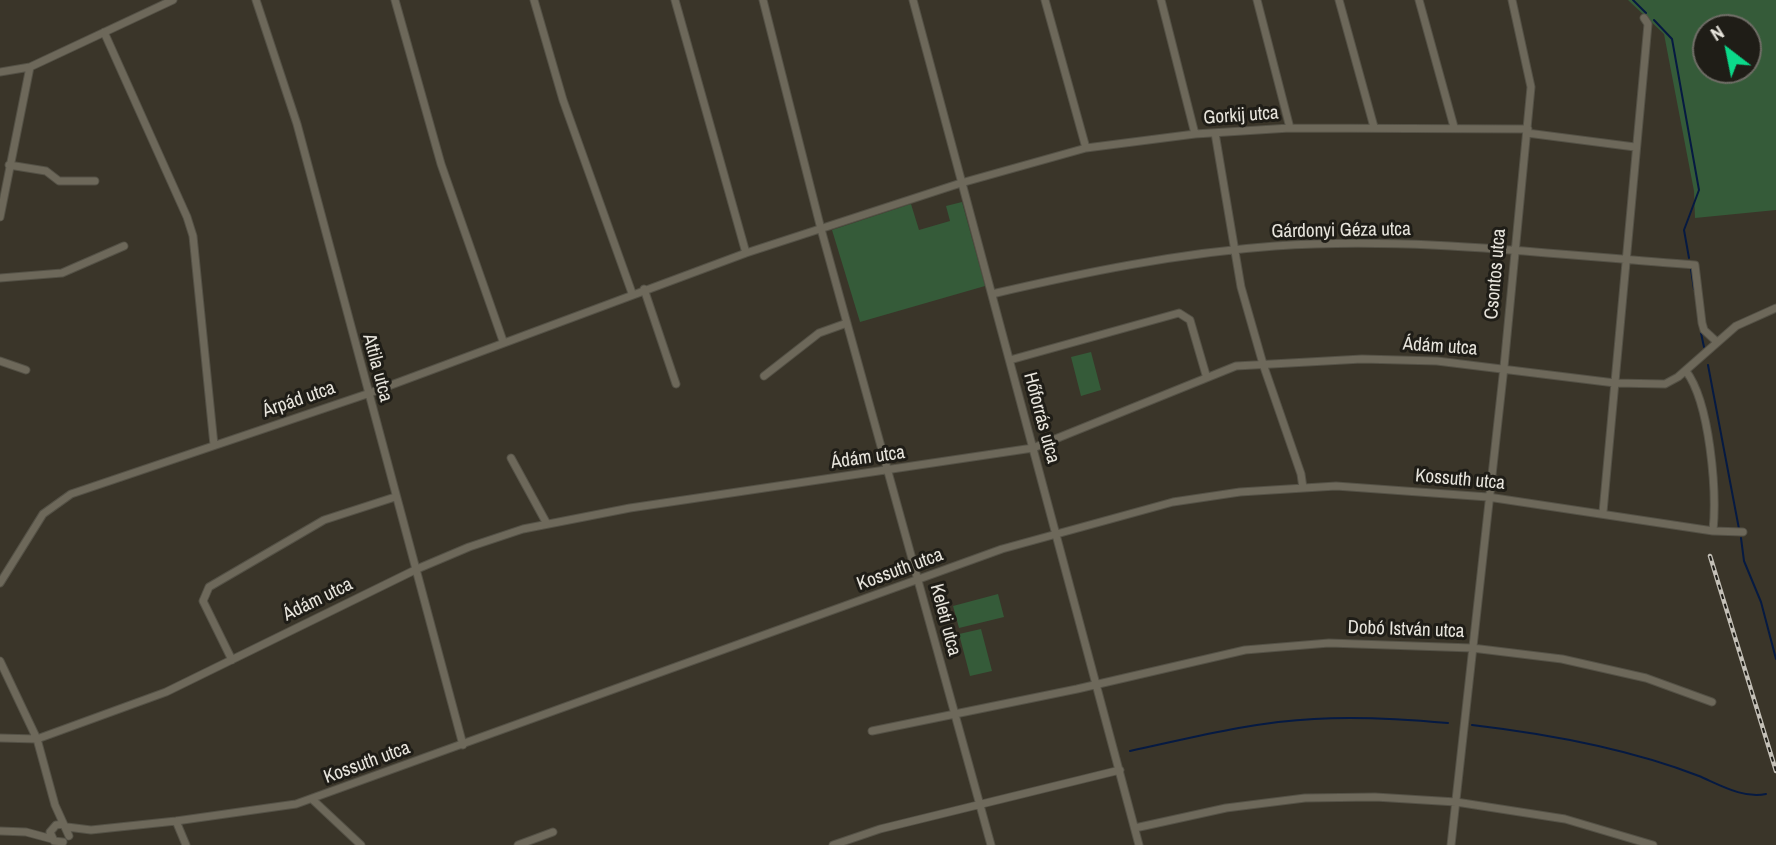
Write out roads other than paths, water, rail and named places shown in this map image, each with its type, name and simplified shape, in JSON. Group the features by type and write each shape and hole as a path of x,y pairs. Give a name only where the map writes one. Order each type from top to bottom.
{"street":[{"path":"0,72 30,67 173,0"},
{"name":"Attila utca","path":"256,0 297,124 367,394 463,745"},
{"path":"395,0 441,164 503,341"},
{"path":"534,0 563,100 632,293"},
{"path":"675,0 746,253"},
{"name":"Keleti utca","path":"762,0 821,229 991,845"},
{"name":"Hőforrás utca","path":"913,0 1139,845"},
{"path":"1045,0 1086,148"},
{"path":"1161,0 1195,134"},
{"path":"1258,0 1290,128"},
{"path":"1339,0 1374,127"},
{"path":"1419,0 1454,127"},
{"name":"Csontos utca","path":"1451,845 1528,131 1530,69 1512,0"},
{"path":"1603,512 1648,24 1644,18"},
{"path":"104,32 193,236 214,445"},
{"path":"0,217 30,67"},
{"name":"Gorkij utca","path":"961,183 1086,148 1195,134 1290,128 1454,127 1528,131 1635,147"},
{"path":"1214,134 1234,251 1263,364 1301,474 1303,488"},
{"path":"9,165 46,172 59,181 95,181"},
{"name":"Árpád utca","path":"0,583 43,514 60,499 367,394 632,293 746,253 961,183"},
{"name":"Gárdonyi Géza utca","path":"992,294 1102,268 1275,246 1390,244 1514,251 1695,265 1702,323 1704,330 1717,342"},
{"path":"0,278 62,273 124,246"},
{"path":"644,289 676,384"},
{"name":"Ádám utca","path":"37,739 166,692 417,569 469,547 547,524 619,510 1033,448 1228,367 1362,359 1504,367 1615,383 1665,384 1686,371 1742,322 1776,308"},
{"path":"1010,360 1179,313 1190,320 1206,375"},
{"path":"764,376 820,333 847,323"},
{"path":"0,361 26,370"},
{"path":"1686,371 1697,385 1700,398 1715,497 1713,531"},
{"path":"511,458 547,524"},
{"name":"Kossuth utca","path":"26,832 59,841 92,830 280,808 313,800 918,580 1056,533 1173,502 1240,492 1336,486 1488,497 1603,512 1713,531 1743,532"},
{"path":"232,660 203,601 203,595 209,587 324,520 395,497"},
{"name":"Dobó István utca","path":"872,731 1272,647 1329,643 1472,648 1601,667 1646,678 1712,702"},
{"path":"1,665 37,739 55,805 65,826 59,841"},
{"path":"0,738 37,739"},
{"path":"832,845 880,829 1120,770"},
{"path":"1135,828 1226,808 1305,798 1375,797 1456,802 1565,818 1653,845"},
{"path":"313,800 361,845"},
{"path":"55,805 53,827 59,841"},
{"path":"176,821 186,845"},
{"name":"Kossuth utca","path":"0,831 26,832 65,826 92,830"},
{"path":"518,845 553,832"}],"waterway":[{"path":"1633,0 1646,13"},
{"path":"1654,20 1672,39 1699,190 1684,230 1689,258"},
{"path":"1691,269 1694,289"},
{"path":"1701,333 1704,347"},
{"path":"1708,365 1739,529"},
{"path":"1741,538 1744,561 1761,602 1776,659"},
{"path":"1130,751 1268,723 1331,718 1448,723"},
{"path":"1472,725 1616,750 1672,766 1741,793 1766,794"}],"railway":[{"path":"1710,556 1776,771"}]}
